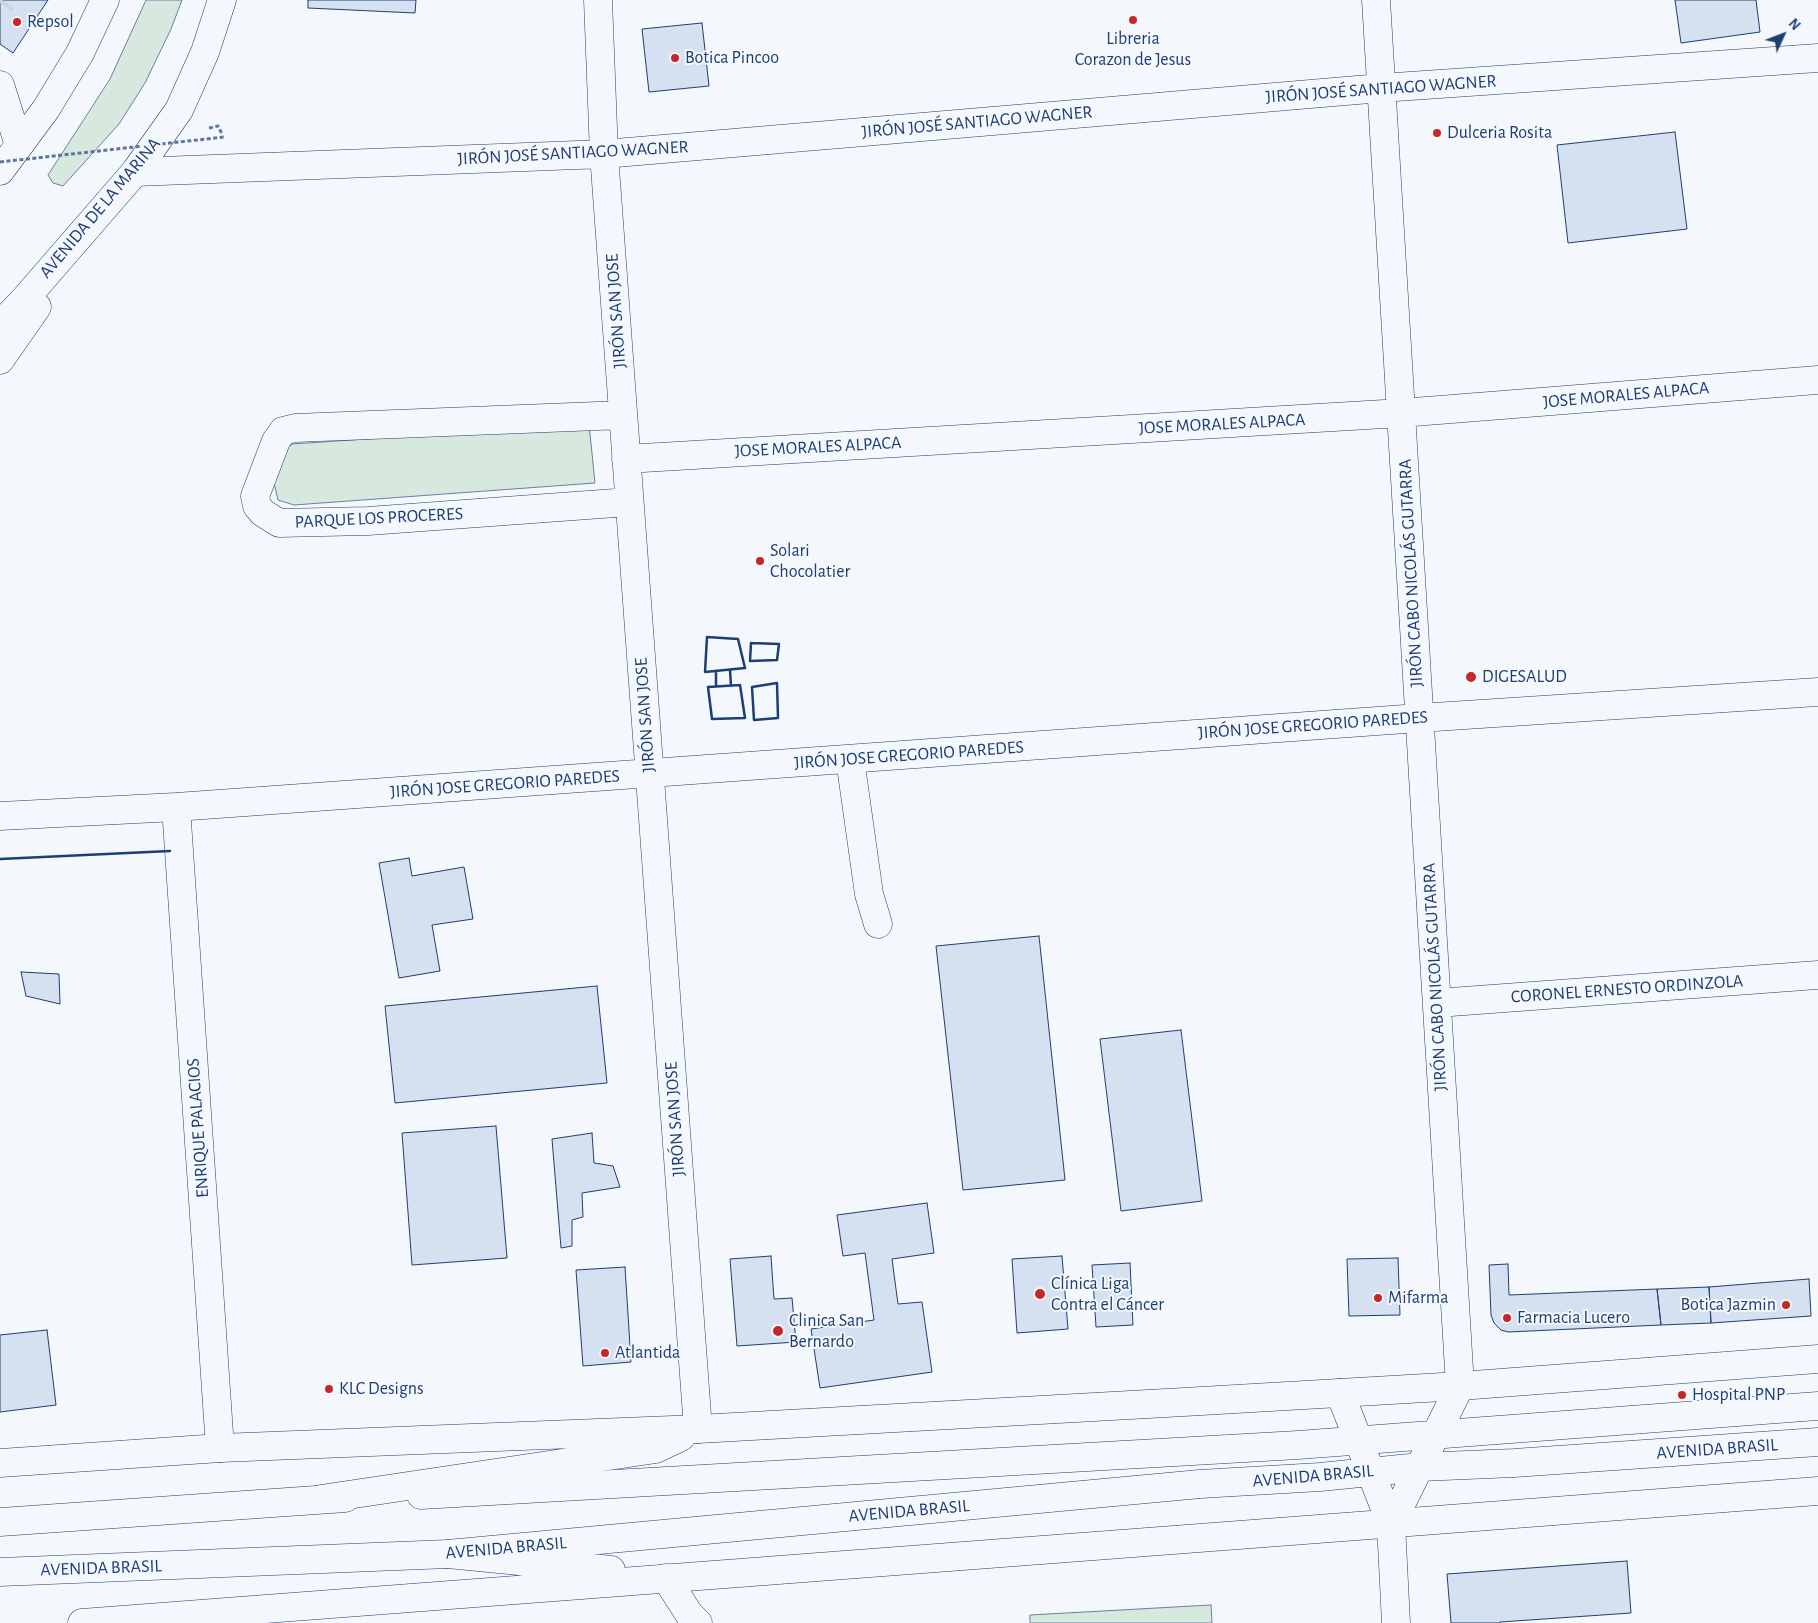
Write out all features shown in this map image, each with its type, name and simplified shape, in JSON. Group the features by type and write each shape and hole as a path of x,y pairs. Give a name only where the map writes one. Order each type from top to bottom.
{"street":[{"path":"0,171 10,153 46,109 80,53 105,0"},
{"name":"AVENIDA DE LA MARINA","path":"0,325 135,172 178,110 205,52 222,0"},
{"name":"JIRÓN SAN JOSE","path":"598,0 604,154 698,1429"},
{"name":"JIRÓN CABO NICOLÁS GUTARRA","path":"1376,0 1460,1386"},
{"name":"JIRÓN JOSÉ SANTIAGO WAGNER","path":"135,172 604,154 1381,88 1818,58"},
{"path":"0,85 10,153"},
{"path":"0,360 135,172"},
{"name":"JOSE MORALES ALPACA","path":"626,459 1401,413 1818,380"},
{"name":"PARQUE LOS PROCERES","path":"623,415 294,428 283,431 276,441 255,496 257,506 263,513 279,523 368,521 630,502"},
{"name":"JIRÓN JOSE GREGORIO PAREDES","path":"0,816 176,807 1419,718 1818,692"},
{"path":"850,759 869,894 878,924"},
{"name":"ENRIQUE PALACIOS","path":"176,807 220,1448"},
{"name":"CORONEL ERNESTO ORDINZOLA","path":"1437,1002 1818,976"},
{"path":"0,1463 220,1448 698,1429 1340,1393 1460,1386 1818,1359"},
{"path":"1390,1524 1460,1386"},
{"path":"1340,1393 1390,1524 1396,1623"},
{"name":"AVENIDA BRASIL","path":"0,1522 322,1499 1298,1445 1818,1406"},
{"path":"322,1499 656,1448 698,1429"},
{"name":"AVENIDA BRASIL","path":"0,1572 448,1554 1170,1487 1320,1477 1420,1467 1514,1463 1818,1442"},
{"path":"82,1623 1818,1491"},
{"path":"448,1554 676,1578"},
{"path":"676,1578 689,1614 698,1623"}],"path":[{"path":"10,153 224,137"}],"shaded area":[{"path":"146,0 182,0 171,29 145,83 119,124 63,186 53,183 48,175 110,79"},
{"path":"589,424 595,483 294,505 278,500 274,483 280,456 292,444"},
{"path":"1211,1605 1212,1623 1030,1623 1030,1615"}],"building":[{"name":"Repsol","path":"0,0 48,0 13,53 0,44"},
{"path":"308,0 416,0 415,13 308,8"},
{"path":"1675,0 1756,0 1760,32 1681,43"},
{"name":"Botica Pincoo","path":"702,23 709,86 649,92 642,29"},
{"path":"1675,132 1687,229 1568,243 1557,145"},
{"path":"409,858 412,876 464,867 473,919 432,925 440,971 399,978 379,863"},
{"path":"1039,936 1065,1180 963,1190 936,946"},
{"path":"21,972 59,974 60,1004 26,996"},
{"path":"597,986 607,1083 395,1103 385,1006"},
{"path":"1181,1030 1202,1201 1121,1211 1100,1039"},
{"path":"496,1126 507,1258 412,1265 402,1133"},
{"path":"592,1133 594,1163 613,1166 620,1187 582,1193 583,1217 572,1220 572,1246 561,1248 552,1139"},
{"path":"927,1203 934,1253 892,1259 898,1304 922,1302 932,1372 820,1388 811,1329 874,1320 865,1253 843,1256 837,1215"},
{"path":"771,1256 774,1299 792,1298 796,1342 737,1346 730,1259"},
{"name":"Clínica Liga Contra el Cáncer","path":"1062,1256 1068,1329 1017,1333 1012,1259"},
{"path":"1398,1258 1400,1315 1349,1316 1347,1259"},
{"path":"1130,1263 1133,1325 1096,1327 1092,1265"},
{"path":"1508,1264 1509,1295 1657,1289 1661,1325 1508,1332 1501,1330 1494,1323 1491,1315 1489,1265"},
{"path":"625,1267 631,1362 583,1366 576,1270"},
{"path":"1809,1279 1811,1316 1711,1323 1709,1287"},
{"path":"1709,1287 1711,1323 1661,1325 1657,1289"},
{"path":"47,1330 56,1405 0,1412 0,1335"},
{"path":"1627,1561 1631,1613 1500,1623 1451,1623 1447,1574"}],"wall":[{"path":"707,637 738,639 745,668 705,672 707,637"},
{"path":"751,643 779,644 777,660 750,661 751,643"},
{"path":"729,670 731,686"},
{"path":"716,672 716,686"},
{"path":"777,683 778,718 754,720 752,687 777,683"},
{"path":"740,685 745,718 712,719 708,687 740,685"},
{"path":"0,859 170,851"}],"place":[{"name":"Libreria Corazon de Jesus","path":"1133,20"},
{"name":"Repsol","path":"17,22"},
{"name":"Botica Pincoo","path":"675,58"},
{"name":"Dulceria Rosita","path":"1437,133"},
{"name":"Solari Chocolatier","path":"760,561"},
{"name":"DIGESALUD","path":"1471,677"},
{"name":"Clínica Liga Contra el Cáncer","path":"1040,1294"},
{"name":"Mifarma","path":"1378,1298"},
{"name":"Botica Jazmin","path":"1786,1305"},
{"name":"Farmacia Lucero","path":"1507,1318"},
{"name":"Clinica San Bernardo","path":"778,1331"},
{"name":"Atlantida","path":"605,1353"},
{"name":"KLC Designs","path":"329,1389"},
{"name":"Hospital PNP","path":"1682,1395"}]}
